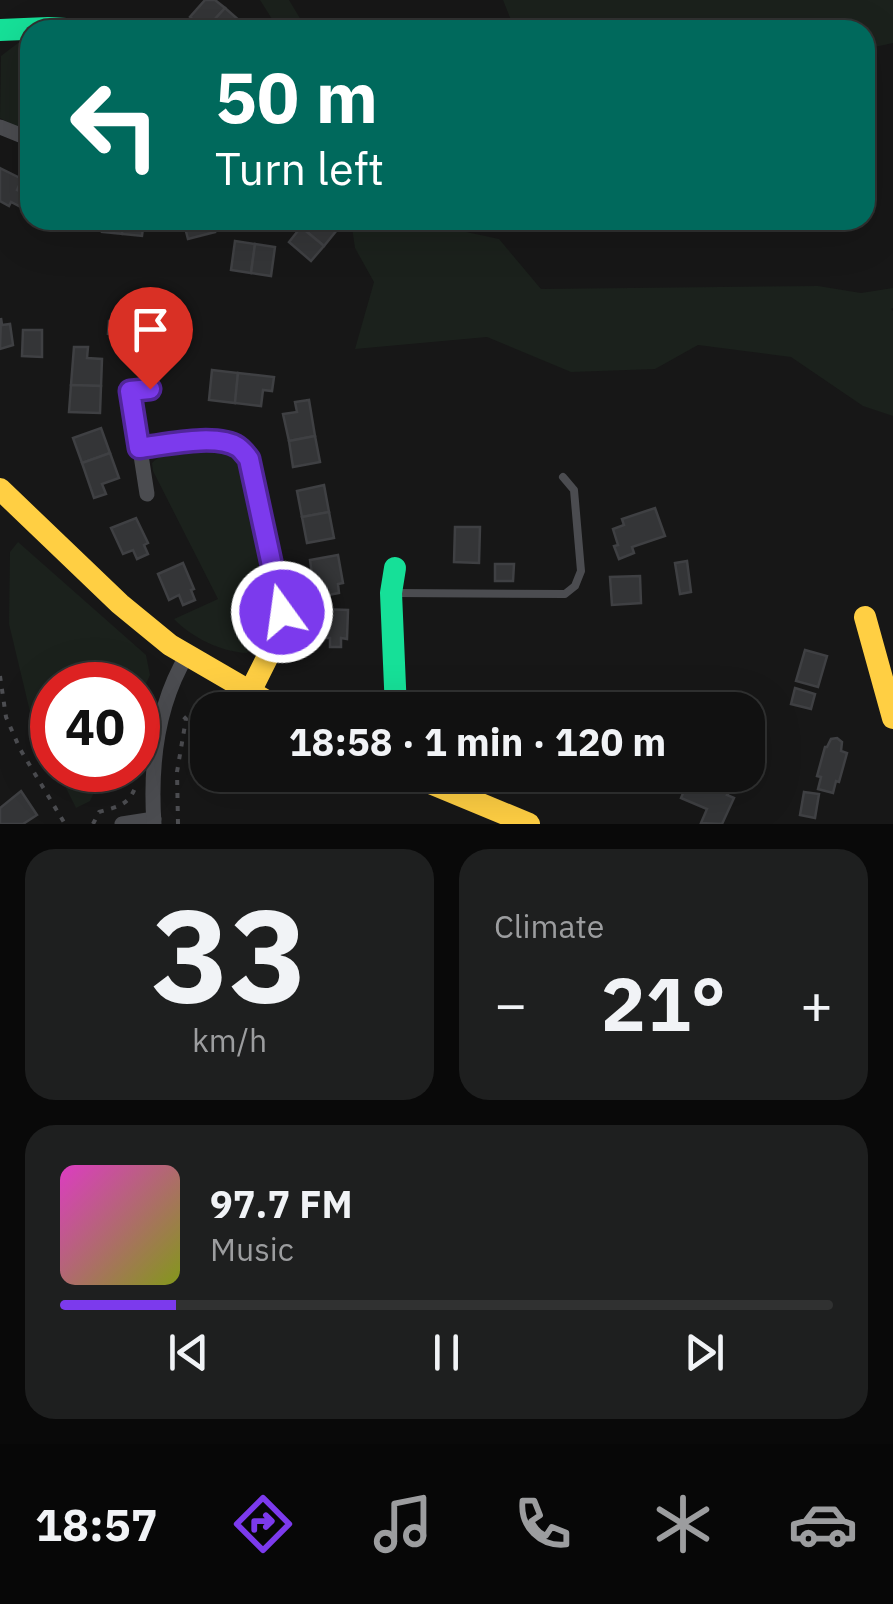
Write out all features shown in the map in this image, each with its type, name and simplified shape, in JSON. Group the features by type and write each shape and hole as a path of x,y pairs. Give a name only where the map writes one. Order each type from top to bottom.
{"street":[{"path":"147,494 130,391 150,389"},
{"path":"0,489 120,604 170,645 250,692 271,650 282,612 249,459 240,447 220,442 139,448"},
{"path":"395,568 391,593 395,692"},
{"path":"866,617 893,718"},
{"path":"122,824 154,821 154,762 172,680 187,655"},
{"path":"452,792 529,824"}],"lane":[{"path":"391,593 566,594 575,586 580,571 574,490 563,478"}],"path":[{"path":"0,676 6,717 65,824"},
{"path":"167,698 186,719 177,772 178,824"},
{"path":"93,824 99,812 124,804 133,792"}],"shaded area":[{"path":"260,0 289,0 301,20 273,20"},
{"path":"503,0 893,0 893,43 875,47 875,20 511,20"},
{"path":"20,42 20,129 0,118 1,56"},
{"path":"352,230 457,230 499,239 541,289 818,286 861,293 893,288 893,416 863,406 791,357 698,345 655,369 571,372 487,337 355,349 374,282 355,248"},
{"path":"227,449 241,463 257,548 269,580 271,612 265,634 260,633 247,653 208,643 174,619 218,599 152,463 177,451"},
{"path":"18,542 146,655 147,662 30,662 30,712 9,624 10,552"},
{"path":"68,792 94,792 90,801 76,808"}],"building":[{"path":"205,0 215,0 225,8 214,20 190,17"},
{"path":"225,8 239,20 214,20"},
{"path":"0,168 20,178 20,204 11,202 9,206 0,201"},
{"path":"122,230 143,230 142,236 122,234"},
{"path":"186,230 214,230 215,232 188,239"},
{"path":"299,230 305,230 324,246 311,261 289,242"},
{"path":"305,230 337,230 324,246"},
{"path":"235,241 255,244 251,273 231,270"},
{"path":"255,244 275,247 271,276 251,273"},
{"path":"1,318 2,325 10,324 13,345 0,349"},
{"path":"109,321 145,324 143,353 117,352 118,335 108,334"},
{"path":"145,324 171,325 170,355 143,353"},
{"path":"23,330 42,330 42,357 22,356"},
{"path":"74,347 88,347 87,358 102,359 101,386 71,385"},
{"path":"212,370 238,373 235,403 209,400"},
{"path":"238,373 274,377 272,391 263,390 261,406 235,403"},
{"path":"71,385 101,386 100,413 69,412"},
{"path":"309,400 315,436 289,441 283,414 297,412 295,402"},
{"path":"101,428 110,453 82,463 73,438"},
{"path":"315,436 320,462 293,467 289,441"},
{"path":"110,453 119,478 102,484 106,494 94,498 82,463"},
{"path":"324,485 329,512 302,517 297,491"},
{"path":"655,508 665,536 632,547 634,553 619,559 613,529 624,525 622,519"},
{"path":"329,512 334,538 307,543 302,517"},
{"path":"136,518 148,543 144,545 148,554 137,559 133,550 123,554 111,528"},
{"path":"455,527 480,527 479,563 454,562"},
{"path":"338,555 343,583 338,584 339,593 328,595 326,586 314,588 310,560"},
{"path":"687,561 691,592 680,594 675,563"},
{"path":"183,563 195,600 183,605 179,595 169,600 158,574"},
{"path":"495,564 514,564 513,581 495,581"},
{"path":"640,576 641,603 612,605 610,577"},
{"path":"319,609 348,610 347,639 341,638 341,647 330,647 330,638 318,638"},
{"path":"805,650 827,656 818,687 796,681"},
{"path":"795,688 815,694 811,709 791,704"},
{"path":"837,738 842,742 841,751 847,753 833,793 818,789 821,777 817,776 825,747"},
{"path":"21,791 37,815 23,824 0,824 0,808"},
{"path":"684,792 729,792 727,795 734,798 722,824 701,823 707,809 681,798"},
{"path":"804,792 819,794 815,818 800,815"}],"traffic: fast":[{"path":"0,30 20,29"},
{"path":"395,568 391,593 395,692"}],"traffic: slow":[{"path":"139,448 216,440 238,447 249,459 282,611 271,650 250,692"},
{"path":"0,489 120,604 170,645 251,692"},
{"path":"865,617 893,718"},
{"path":"452,792 529,824"}],"route":[{"path":"150,389 130,391 139,448 220,442 240,447 249,459 282,612"}]}
